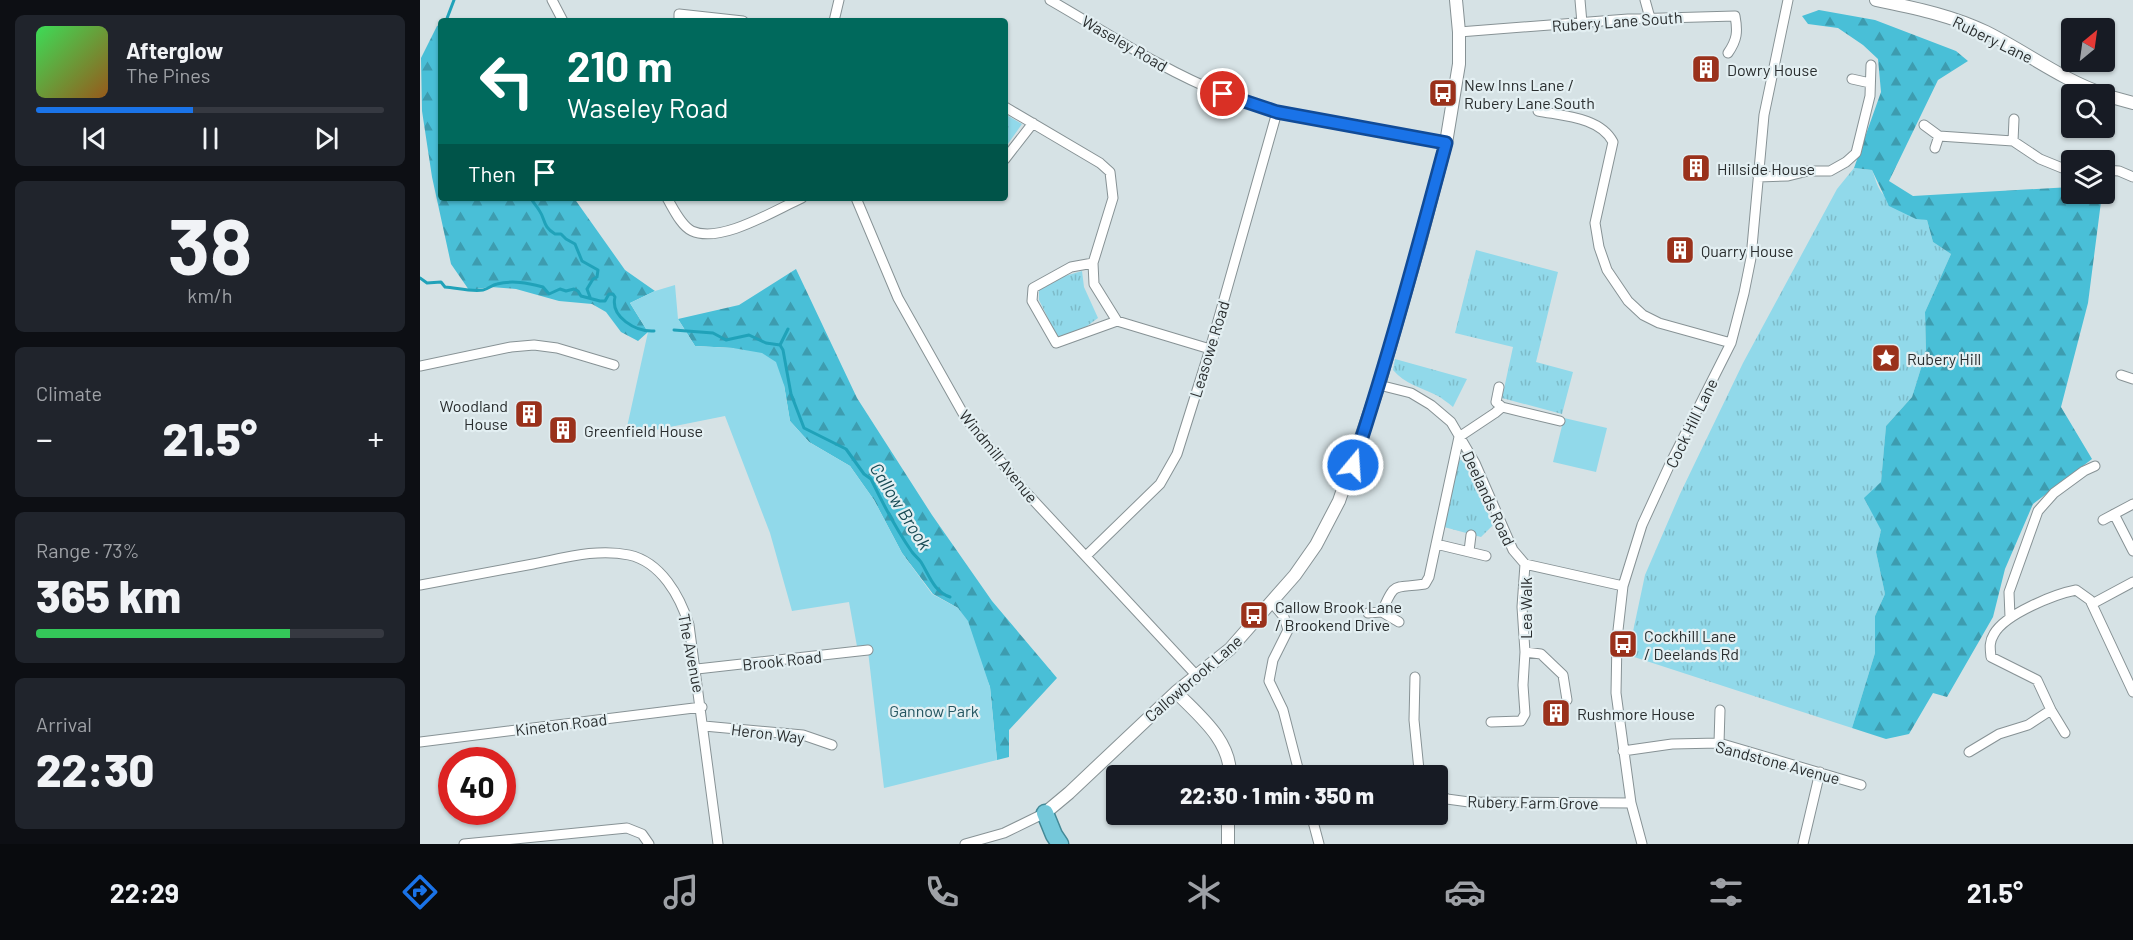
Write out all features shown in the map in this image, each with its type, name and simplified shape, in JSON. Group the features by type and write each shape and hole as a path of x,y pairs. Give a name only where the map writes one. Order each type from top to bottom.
{"highway":[{"path":"1045,813 1056,841"}],"street":[{"path":"552,0 561,18"},
{"path":"835,18 839,0"},
{"name":"Waseley Road","path":"1050,0 1183,76 1223,94 1277,112 1446,143"},
{"name":"Callowbrook Lane","path":"965,844 1004,833 1045,813 1069,793 1176,692 1230,649 1272,603 1316,545 1339,501 1379,385 1446,143 1459,64 1456,0"},
{"path":"1580,0 1582,23"},
{"path":"1645,0 1650,18"},
{"name":"Cock Hill Lane","path":"1642,844 1631,803 1616,693 1617,639 1623,586 1642,525 1731,343 1751,258 1764,115 1788,0"},
{"name":"Rubery Lane","path":"1876,0 1955,18 2079,84"},
{"path":"680,18 679,14 715,18"},
{"name":"Rubery Lane South","path":"1459,32 1650,18 1735,16 1738,32 1735,44 1728,53"},
{"path":"1758,177 1788,177 1808,171 1830,171 1856,153 1870,96 1871,65"},
{"path":"1852,79 1870,83"},
{"name":"Rubery Lane","path":"2115,98 2133,103"},
{"path":"1008,108 1100,163 1110,172 1113,198 1093,263 1094,284 1117,321"},
{"path":"1538,111 1592,123 1607,132 1612,142 1595,223 1599,247 1607,270 1628,301 1643,315 1659,323 1731,343"},
{"name":"Leasowe Road","path":"1086,556 1160,484 1177,454 1210,349 1277,112"},
{"path":"2013,141 2014,119"},
{"path":"1008,155 1033,123"},
{"path":"1924,125 1939,136 2013,141 2040,159 2061,168"},
{"path":"1935,148 1939,136"},
{"path":"2115,171 2133,177"},
{"path":"669,201 679,218 691,231 711,235 729,231 795,201"},
{"name":"Windmill Avenue","path":"856,201 898,298 965,417 1022,488 1197,676"},
{"path":"1093,263 1071,267 1033,288 1032,301 1056,343 1117,321 1210,349"},
{"path":"420,366 511,347 534,345 557,348 614,365"},
{"path":"2121,375 2133,379"},
{"name":"Deelands Road","path":"1379,385 1411,393 1431,405 1450,422 1474,463 1513,550 1525,564 1623,586"},
{"path":"1499,387 1496,402 1502,407 1560,421"},
{"path":"1459,437 1502,407"},
{"name":"Deelands Road","path":"1382,612 1391,591 1400,586 1425,584 1432,568 1459,437"},
{"path":"2010,617 2009,592 2038,511 2054,493 2084,471 2095,466"},
{"path":"2103,519 2133,504"},
{"path":"2114,514 2133,551"},
{"name":"Deelands Road","path":"1469,551 1471,535"},
{"name":"Deelands Road","path":"1436,544 1486,556"},
{"name":"The Avenue","path":"420,585 598,552 630,555 653,567 669,583 682,604 689,625 697,669 718,844"},
{"name":"Lea Walk","path":"1491,722 1521,721 1525,714 1522,607 1525,564"},
{"path":"2092,604 2133,582"},
{"path":"2065,734 2037,680 1991,657 1989,645 1994,632 2010,617 2064,592 2076,590 2090,600 2133,692"},
{"path":"1272,603 1284,617 1288,630 1264,682 1283,710 1297,765"},
{"path":"1368,613 1382,612 1399,622"},
{"name":"Brook Road","path":"697,669 868,650"},
{"name":"Lea Walk","path":"1525,651 1541,654 1563,675 1567,700"},
{"path":"1415,677 1414,720 1418,765"},
{"path":"1176,692 1216,734 1225,750 1229,765"},
{"name":"Kineton Road","path":"420,742 702,707"},
{"path":"1719,743 1720,710"},
{"path":"1969,752 1999,734 2028,725 2051,710"},
{"name":"Heron Way","path":"704,726 803,735 832,745"},
{"name":"Sandstone Avenue","path":"1623,751 1672,744 1719,743 1861,785"},
{"path":"1803,844 1820,772"},
{"name":"Rubery Farm Grove","path":"1448,799 1469,802 1631,803"},
{"path":"1228,825 1228,844"},
{"path":"1314,825 1318,844"},
{"path":"464,844 627,828 642,834 650,844"}],"green space":[{"path":"1819,10 1875,20 1956,51 1968,61 1938,80 1889,181 1913,196 2061,188 2061,204 2101,204 2088,303 2061,407 2092,459 2033,504 2005,569 1993,617 1947,697 1933,693 1909,734 1886,739 1852,728 1875,653 1875,616 1885,594 1876,552 1881,530 1864,498 1881,482 1886,426 1912,397 1926,352 1925,312 1951,254 1933,242 1927,220 1916,219 1889,206 1872,170 1854,168 1881,92 1878,59 1863,45 1838,28 1808,24 1802,16"},
{"path":"437,26 438,201 576,201 625,270 655,291 630,303 648,332 638,341 621,332 606,312 592,304 559,301 516,289 491,287 469,290 451,264 432,177 422,111 421,58"},
{"path":"1008,116 1022,124 1008,144"},
{"path":"1854,168 1872,170 1886,198 1908,214 1927,220 1933,242 1951,254 1925,312 1926,352 1912,397 1886,426 1881,483 1881,530 1876,552 1885,594 1875,616 1875,653 1852,728 1628,655 1645,575 1680,494 1743,363 1837,189"},
{"path":"1476,250 1558,272 1536,362 1573,372 1562,414 1502,398 1513,347 1455,333"},
{"path":"796,269 857,398 932,515 992,601 1057,678 1009,730 1009,757 997,760 990,687 958,608 933,594 902,553 874,500 850,466 809,442 790,421 784,385 733,348 695,346 678,319 739,305"},
{"path":"1082,271 1084,287 1098,318 1079,332 1058,338 1039,300 1039,290 1065,276"},
{"name":"Gannow Park","path":"675,285 678,319 695,346 733,348 762,353 776,362 784,385 790,421 809,442 850,466 874,500 902,553 932,594 958,608 968,621 990,687 997,760 884,788 868,651 858,652 849,602 792,611 770,533 725,416 625,436 648,332 630,303 655,291"},
{"path":"1395,359 1467,379 1453,407 1438,396 1398,375 1393,370"},
{"path":"1564,418 1607,428 1596,472 1553,462"},
{"path":"1464,459 1493,525 1481,537 1444,527 1458,461"}],"waterway":[{"path":"447,18 454,0"},
{"path":"533,201 548,228 575,244 582,261 598,270 597,277 587,289 590,297"},
{"path":"420,278 427,283 441,282 445,287 469,290 483,290 497,284 514,282 543,287 549,294 560,289 566,291 574,289 581,296 600,301 605,301 609,294 613,294 616,311 620,317 632,326 654,331"},
{"path":"780,345 788,329"},
{"name":"Callow Brook","path":"674,330 713,333 726,340 749,335 766,343 780,345 783,350 791,394 804,428 846,449 864,474 871,479 895,525 932,582 944,595 950,597"}],"place":[{"name":"Dowry House","path":"1706,69"},
{"name":"New Inns Lane / Rubery Lane South","path":"1443,93"},
{"name":"Hillside House","path":"1696,168"},
{"name":"Quarry House","path":"1680,250"},
{"name":"Rubery Hill","path":"1886,358"},
{"name":"Woodland House","path":"529,414"},
{"name":"Greenfield House","path":"563,430"},
{"name":"Callow Brook Lane / Brookend Drive","path":"1254,615"},
{"name":"Cockhill Lane / Deelands Rd","path":"1623,644"},
{"name":"Rushmore House","path":"1556,713"}],"route":[{"path":"1223,94 1277,112 1446,143 1405,296 1353,465"}]}
